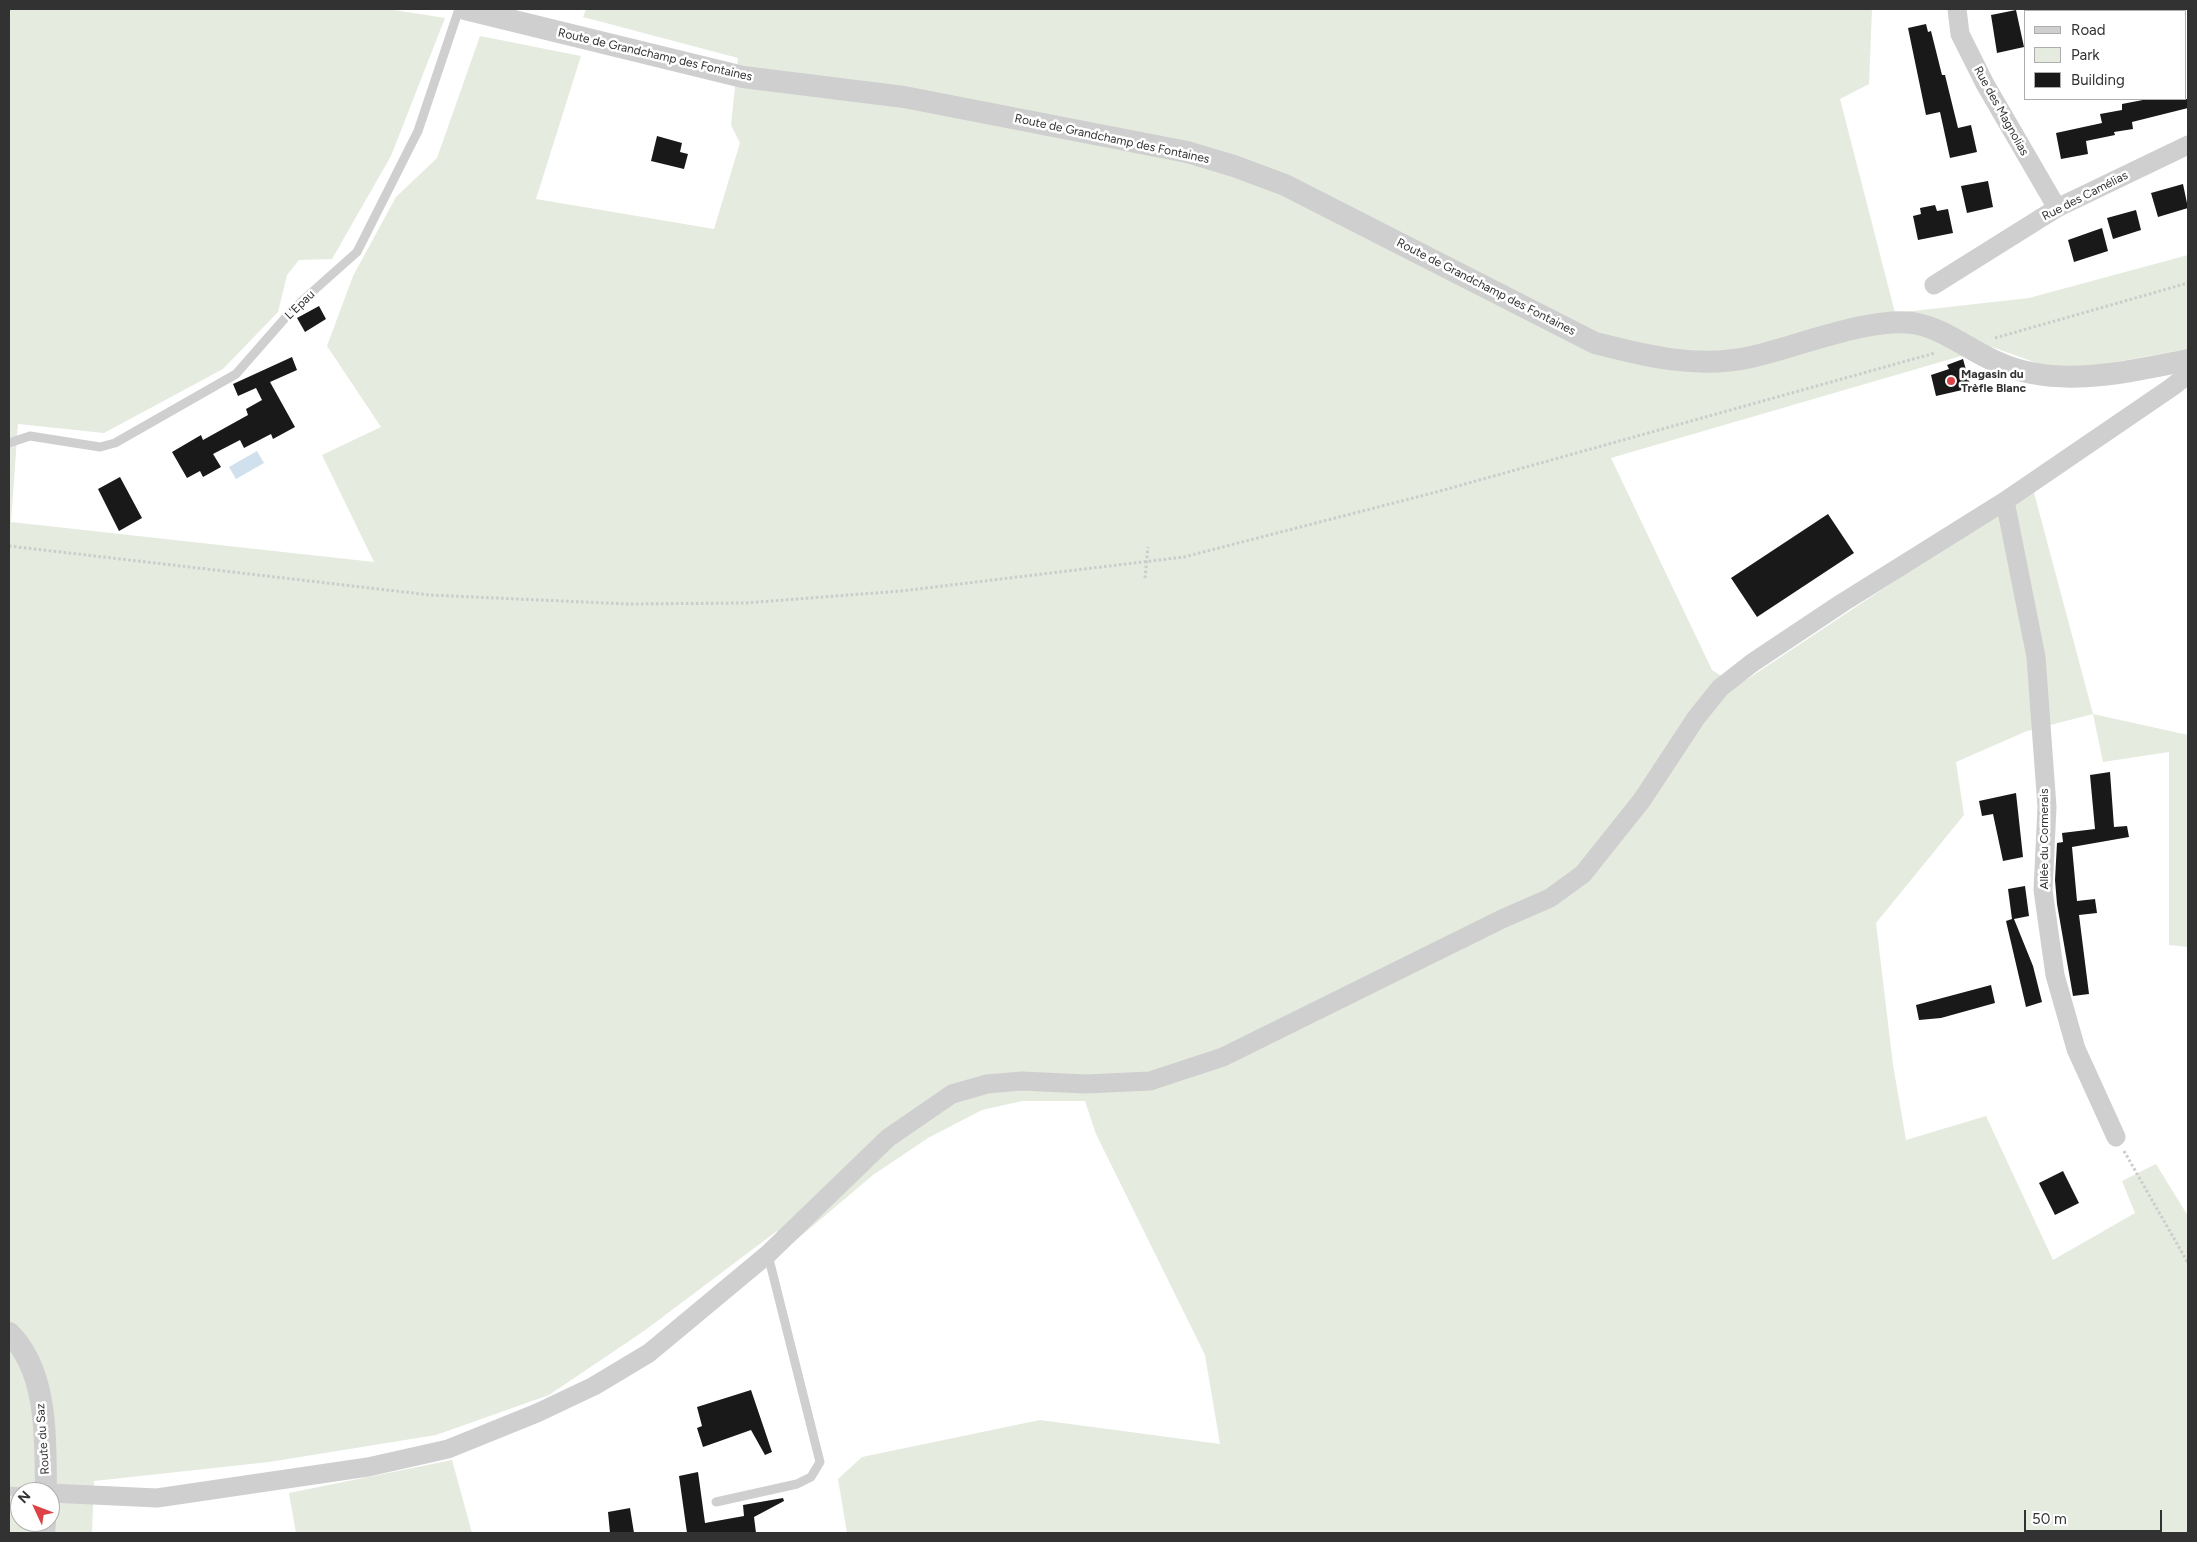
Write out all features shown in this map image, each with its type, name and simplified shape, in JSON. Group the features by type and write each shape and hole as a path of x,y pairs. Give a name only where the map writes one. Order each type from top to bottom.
{"street":[{"name":"Route de Grandchamp des Fontaines","path":"465,9 743,77 904,98 1188,152 1234,166 1285,185 1595,343 1647,356 1698,363 1749,358 1864,327 1888,323 1914,323 1937,331 2011,368 2046,375 2091,376 2188,361"},
{"name":"Rue des Magnolias","path":"1957,9 1960,34 1985,84 2057,208"},
{"name":"Rue des Camélias","path":"1934,285 2057,208 2188,145"},
{"path":"60,1494 157,1498 368,1467 448,1449 594,1386 641,1358 768,1254 888,1138 952,1094 987,1084 1022,1081 1086,1084 1150,1081 1214,1060 1502,919 1550,898 1583,874 1642,800 1696,718 1720,688 1842,603 2005,501 2172,387 2187,375 2188,371"},
{"name":"Allée du Cormerais","path":"2005,501 2036,657 2046,807 2044,890 2055,975 2076,1048 2116,1137"},
{"name":"Route du Saz","path":"9,1333 35,1375 43,1412 46,1482"}],"lane":[{"name":"L'Epau","path":"9,443 30,436 100,448 115,443 236,374 293,309 357,252 418,131 459,9"},
{"path":"716,1502 798,1484 811,1477 820,1462 768,1254"}],"path":[{"path":"9,546 430,595 628,604 745,603 901,591 1184,557 1431,494 1962,344 2188,283"},
{"path":"1145,578 1148,546"},
{"path":"2116,1137 2188,1263"}],"green space":[{"path":"9,9 388,9 445,18 391,156 332,259 299,260 287,275 278,312 223,369 104,433 18,424 11,522 374,562 322,455 381,427 327,346 353,276 396,197 437,158 480,36 581,56 536,199 714,229 740,143 731,125 738,58 583,17 586,9 1872,9 1869,84 1840,99 1895,313 2029,298 2188,255 2188,349 2093,366 2048,367 1992,347 1611,458 1712,670 1737,686 2033,489 2093,714 2027,731 1956,762 1964,815 1876,923 1893,1065 1906,1140 1986,1116 2053,1260 2135,1213 2122,1181 2156,1164 2188,1216 2188,1533 847,1533 838,1479 862,1457 1040,1420 1220,1444 1205,1355 1096,1134 1085,1101 1022,1101 982,1110 928,1138 873,1175 782,1252 777,1231 644,1331 549,1395 436,1435 269,1462 94,1481 92,1533 9,1533"},
{"path":"2093,714 2188,735 2188,947 2169,945 2169,752 2103,762"},
{"path":"452,1460 472,1533 296,1533 289,1493"}],"water":[{"path":"257,451 264,463 236,479 229,467"}],"building":[{"path":"2016,10 2024,47 1997,53 1991,15"},
{"path":"1926,24 1928,32 1931,31 1942,75 1945,75 1958,128 1971,125 1977,152 1950,158 1940,112 1926,115 1908,28"},
{"path":"2188,99 2188,108 2132,122 2133,129 2114,132 2115,135 2086,141 2088,154 2061,159 2056,133 2102,123 2100,114 2122,110 2122,104 2143,100"},
{"path":"657,136 682,143 680,152 688,154 684,169 651,161"},
{"path":"1988,181 1993,207 1967,213 1961,186"},
{"path":"2183,184 2188,208 2158,217 2151,193"},
{"path":"1935,205 1937,211 1948,209 1953,233 1918,240 1913,216 1921,214 1920,208"},
{"path":"2136,210 2141,230 2113,239 2107,218"},
{"path":"2102,228 2108,251 2074,262 2068,240"},
{"path":"319,306 326,319 305,332 297,318"},
{"path":"292,357 297,370 270,382 295,427 273,439 271,434 244,448 240,440 213,454 221,467 203,477 200,471 187,478 172,452 201,435 203,440 248,415 246,409 262,400 256,388 238,396 233,384"},
{"name":"Magasin du Trèfle Blanc","path":"1963,359 1971,388 1936,396 1931,375 1949,369 1947,365"},
{"path":"120,477 142,518 119,531 98,489"},
{"path":"1828,514 1854,553 1757,617 1731,578"},
{"path":"2110,772 2114,827 2127,826 2129,837 2072,847 2077,901 2095,899 2097,913 2079,915 2089,994 2073,996 2057,904 2055,880 2057,843 2063,842 2062,833 2095,829 2090,775"},
{"path":"2016,793 2023,857 2003,861 1993,814 1982,816 1979,801"},
{"path":"2025,886 2029,916 2014,919 2033,966 2042,1002 2026,1007 2006,921 2012,919 2008,889"},
{"path":"1991,985 1995,1003 1941,1018 1919,1020 1916,1005"},
{"path":"2063,1171 2079,1203 2055,1215 2039,1183"},
{"path":"751,1390 772,1452 765,1455 751,1430 703,1447 697,1428 702,1426 697,1407"},
{"path":"698,1472 705,1523 744,1516 743,1505 783,1498 784,1501 754,1517 756,1533 687,1533 679,1476"},
{"path":"630,1508 634,1533 610,1533 608,1512"}],"place":[{"name":"Magasin du Trèfle Blanc","path":"1951,381"}]}
